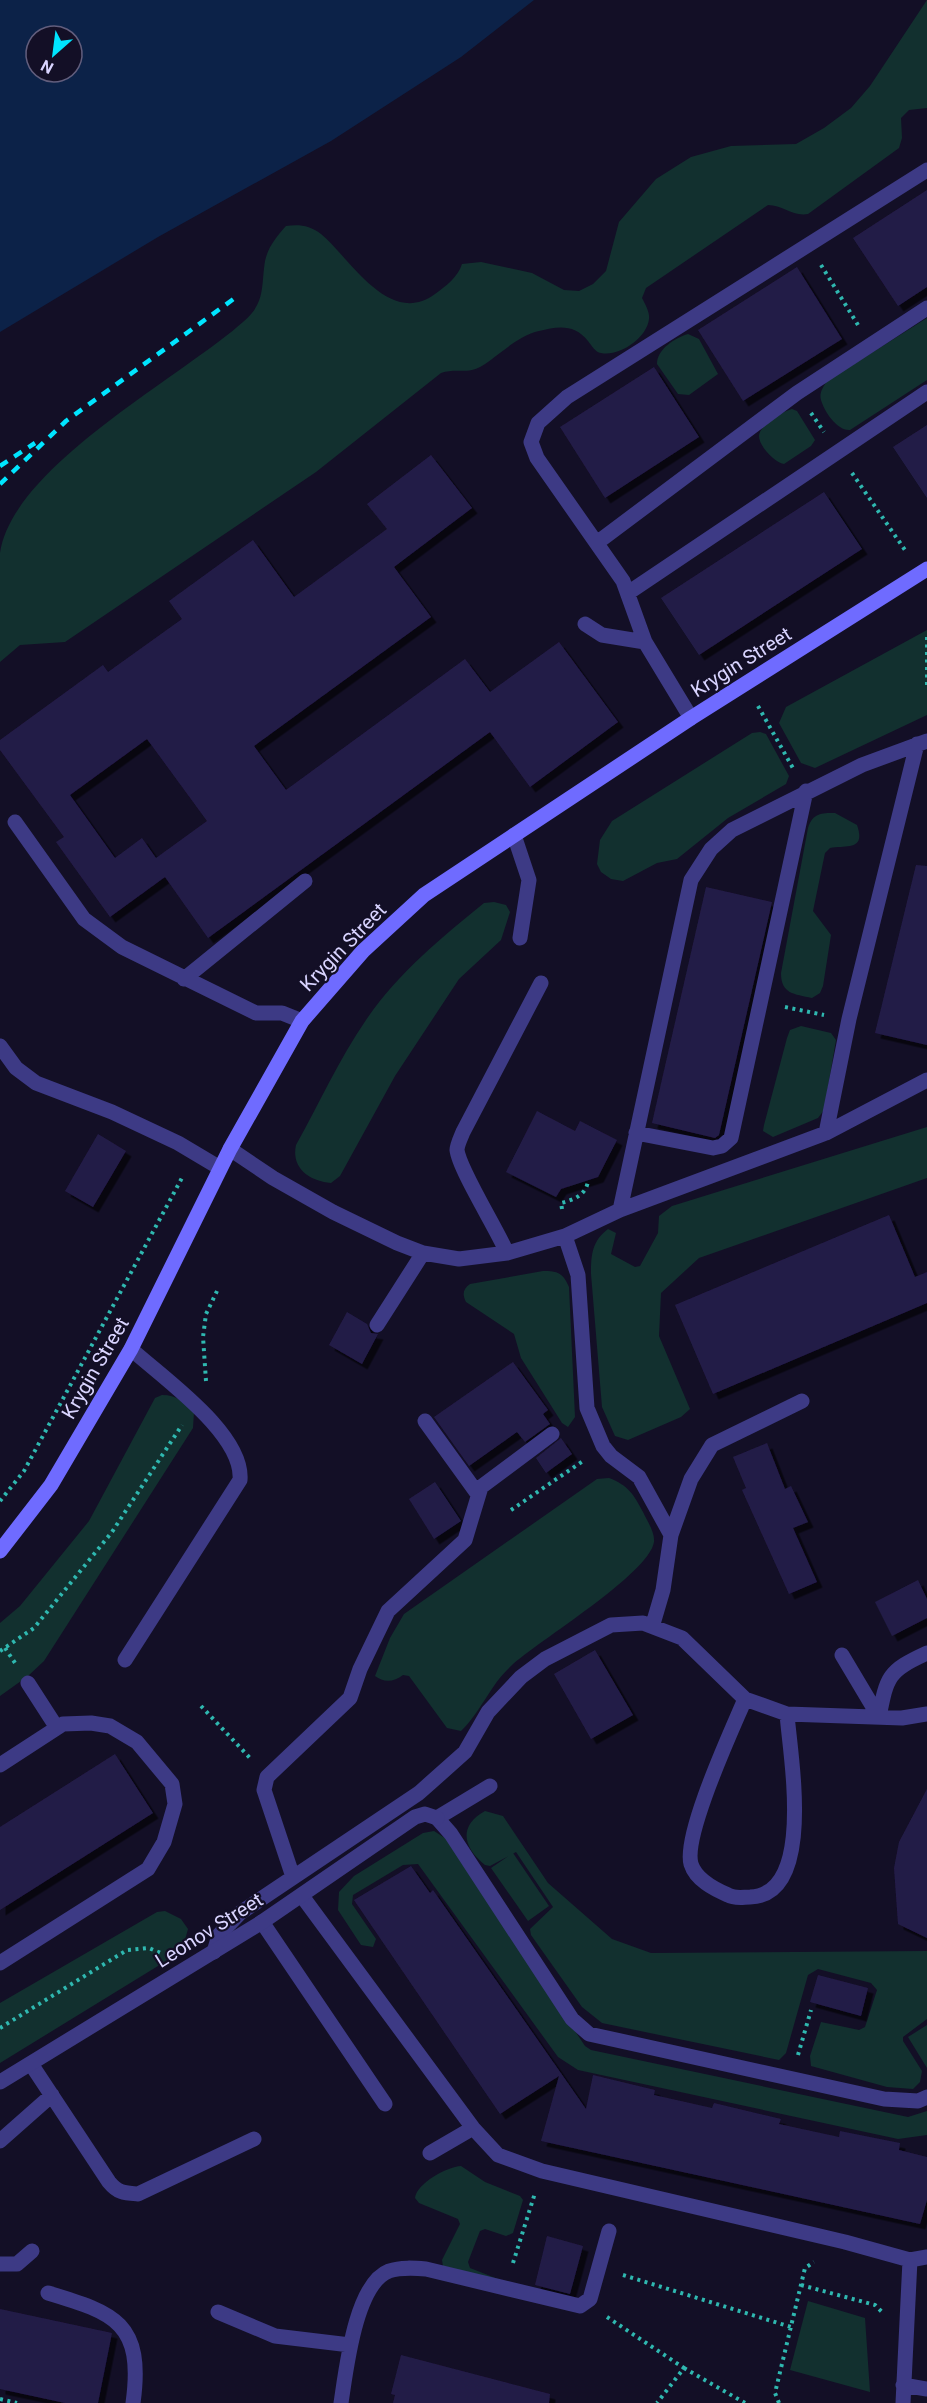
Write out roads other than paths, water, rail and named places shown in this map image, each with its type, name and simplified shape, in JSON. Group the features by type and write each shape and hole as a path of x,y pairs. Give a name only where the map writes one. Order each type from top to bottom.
{"main road":[{"name":"Krygin Street","path":"0,1551 51,1485 131,1349 220,1168 302,1021 363,951 424,895 691,718 927,569"}],"street":[{"path":"691,718 645,642 628,592 598,542 537,458 531,442 538,423 567,397 927,170"},
{"path":"598,542 797,393 927,308"},
{"path":"628,592 927,392"},
{"path":"585,624 602,636 645,642"},
{"path":"620,1210 691,880 711,849 732,830 802,785 922,742"},
{"path":"826,1133 849,1019 922,742"},
{"path":"636,1132 713,1148 722,1146 731,1138 762,1003 802,785"},
{"path":"15,822 84,919 122,947 184,980 256,1013 282,1013 302,1021"},
{"path":"514,835 528,880 520,938"},
{"path":"184,980 305,881"},
{"path":"507,1253 498,1231 463,1167 457,1149 463,1132 541,983"},
{"path":"0,1046 16,1068 36,1083 150,1130 178,1143 220,1168"},
{"path":"230,1149 273,1178 333,1212 423,1253 459,1260 507,1253 565,1236 620,1210 826,1133 927,1080"},
{"path":"565,1236 578,1275 587,1408 603,1446 611,1456 639,1477 671,1535"},
{"path":"377,1325 423,1253"},
{"path":"125,1660 240,1480 241,1469 237,1457 209,1418 131,1349"},
{"path":"653,1624 663,1590 671,1535 691,1479 712,1445 802,1401"},
{"path":"425,1421 477,1493"},
{"path":"293,1877 264,1790 267,1777 350,1698 364,1660 388,1611 465,1540 471,1525 477,1493 481,1487 552,1434"},
{"path":"214,1952 219,1935 228,1924 438,1777 465,1752 488,1712 502,1696 545,1659 587,1635 611,1625 636,1622 653,1624 682,1638 745,1699 787,1714 902,1718 927,1714"},
{"path":"879,1716 885,1683 903,1664 927,1653"},
{"path":"842,1655 879,1716"},
{"path":"28,1683 57,1728"},
{"path":"745,1699 692,1838 691,1864 708,1887 733,1898 759,1897 774,1889 789,1868 795,1832 787,1714"},
{"path":"0,1765 63,1724 91,1723 110,1726 137,1742 172,1784 175,1804 164,1842 148,1869 0,1963"},
{"path":"490,1786 437,1818 451,1834 572,2019 589,2034 884,2099 918,2100 927,2097"},
{"name":"Leonov Street","path":"0,2082 262,1922 415,1817 425,1814 437,1818"},
{"path":"302,1896 473,2127 498,2155 542,2171 845,2242 910,2260 927,2257"},
{"path":"262,1922 385,2104"},
{"path":"31,2064 116,2191 138,2194 254,2139"},
{"path":"0,2141 52,2095"},
{"path":"430,2153 473,2127"},
{"path":"341,2403 350,2345 366,2296 375,2282 387,2272 406,2268 426,2268 580,2306 590,2300 609,2231"},
{"path":"0,2264 17,2264 32,2251"},
{"path":"903,2403 910,2260"},
{"path":"48,2293 96,2308 114,2318 123,2328 136,2368 134,2403"},
{"path":"218,2313 275,2336 350,2345"},
{"path":"903,2385 927,2389"}],"water":[{"path":"0,0 534,0 461,57 331,141 158,237 0,332"}],"railway":[{"path":"0,484 66,421 239,295"},
{"path":"0,466 35,443"}]}
